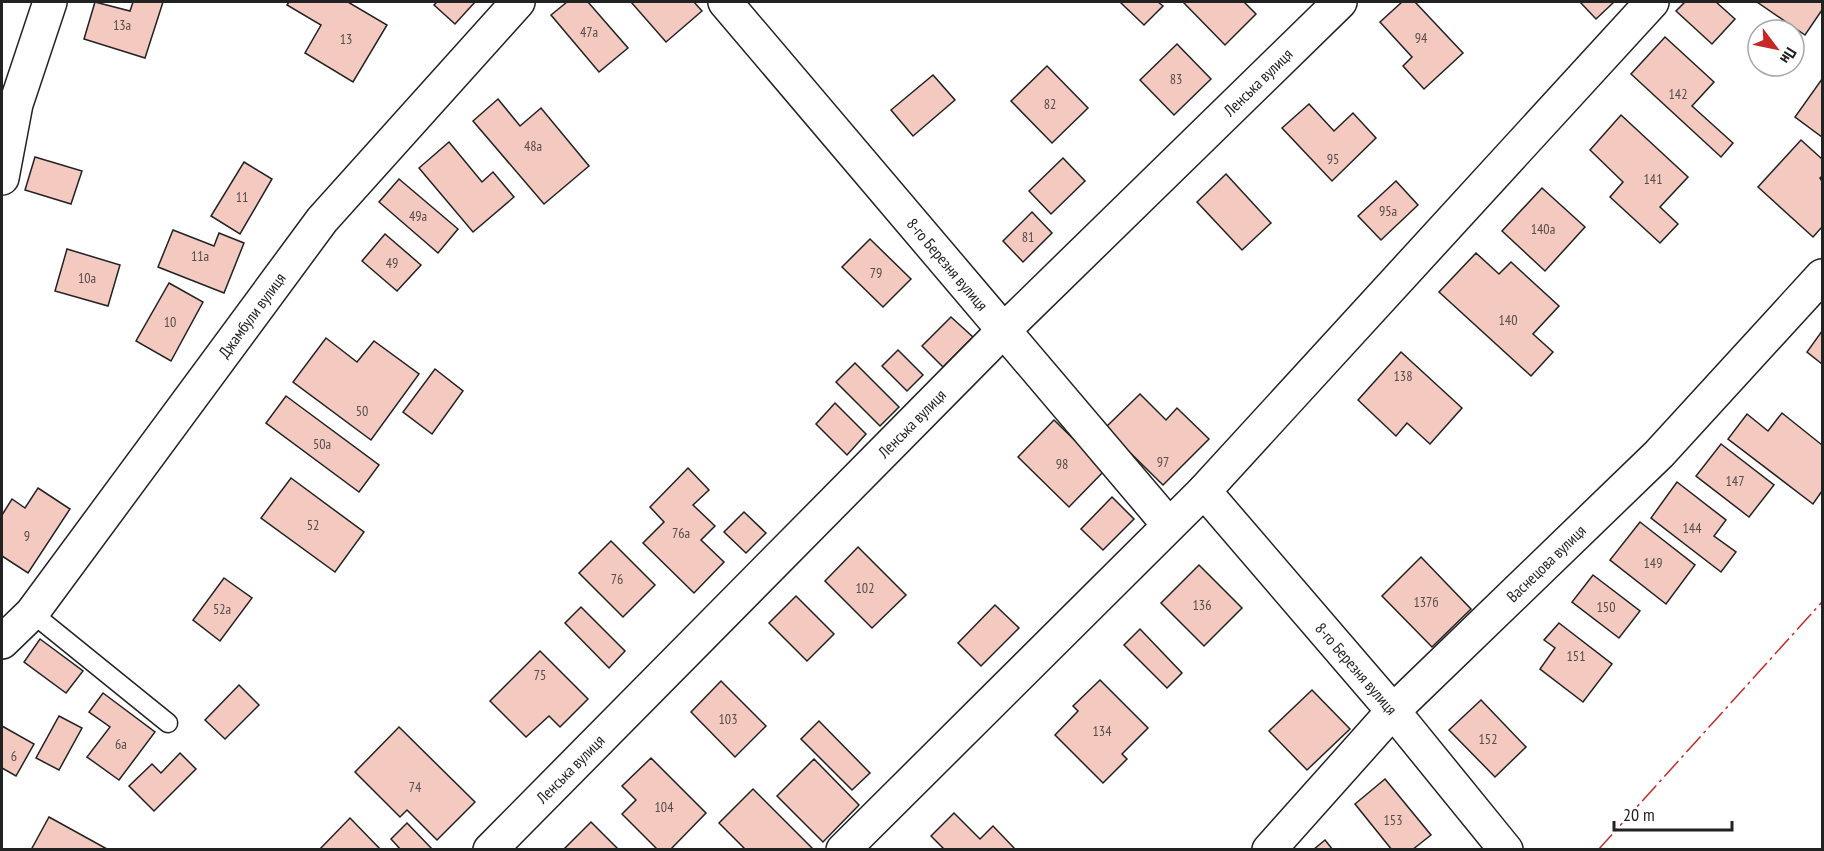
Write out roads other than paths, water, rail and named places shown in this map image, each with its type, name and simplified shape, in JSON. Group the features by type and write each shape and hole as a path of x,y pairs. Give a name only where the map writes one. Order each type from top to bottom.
{"street":[{"path":"2,178 16,104 50,2"},
{"name":"Джамбули вулиця","path":"2,642 32,613 322,220 518,2"},
{"name":"8-го Березня вулиця","path":"725,2 1169,525"},
{"name":"Ленська вулиця","path":"490,849 1004,330 1340,2"},
{"path":"843,849 1204,491 1652,2"},
{"name":"Васнецова вулиця","path":"1269,849 1393,711 1659,454 1822,276"},
{"name":"8-го Березня вулиця","path":"1204,491 1393,711 1506,849"}],"lane":[{"path":"32,613 168,723"}]}
